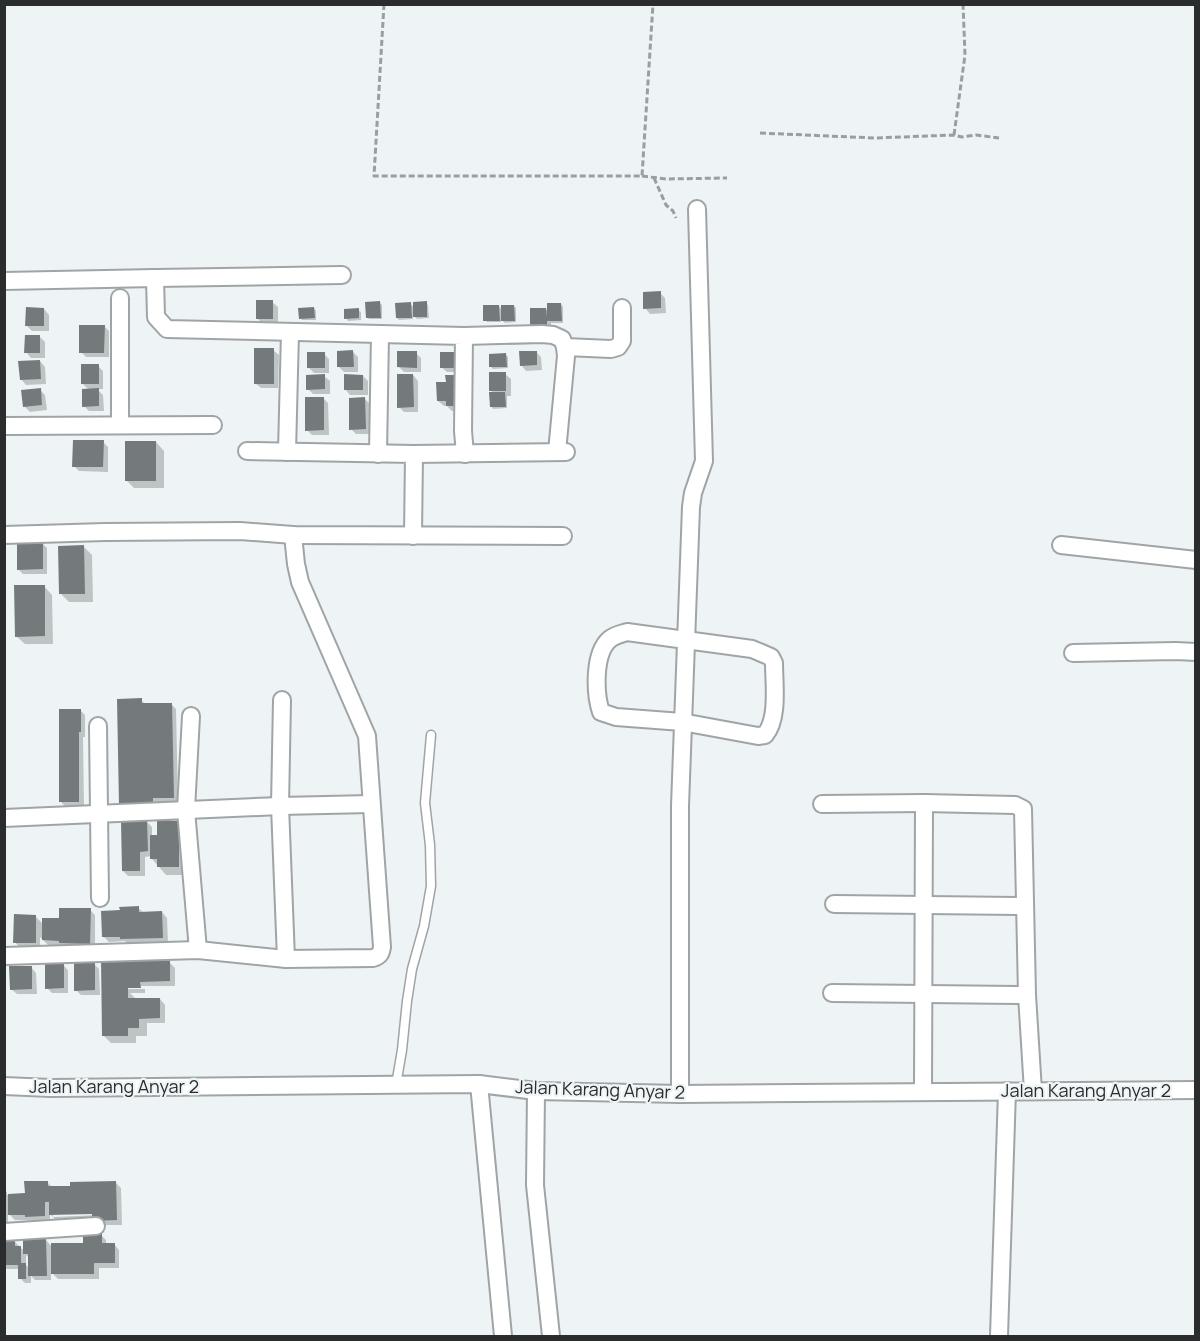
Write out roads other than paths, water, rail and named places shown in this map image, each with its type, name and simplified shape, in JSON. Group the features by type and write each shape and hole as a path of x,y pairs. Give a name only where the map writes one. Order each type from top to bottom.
{"street":[{"path":"681,1094 682,722 691,507 693,493 704,461 697,209"},
{"path":"4,281 342,275"},
{"path":"155,278 156,317 167,329 464,336 542,334 562,339 565,347 562,452 378,454 247,451"},
{"path":"120,298 120,425"},
{"path":"565,347 611,349 618,347 622,341 622,308"},
{"path":"287,452 290,332"},
{"path":"378,454 380,334"},
{"path":"464,336 462,431 465,454"},
{"path":"4,426 213,425"},
{"path":"413,536 414,454"},
{"path":"4,535 240,531 293,535 563,536"},
{"path":"4,956 198,950 286,959 373,958 381,953 367,736 300,582 293,535"},
{"path":"1061,545 1196,560"},
{"path":"627,632 752,649 771,657 774,663 774,718 765,735 758,736 682,722 616,717 601,712 596,684 598,665 608,640 627,632"},
{"path":"1073,653 1196,652"},
{"path":"282,700 280,806 286,959"},
{"path":"191,716 186,810 198,950"},
{"path":"98,726 100,898"},
{"path":"923,1091 924,803"},
{"path":"4,818 371,804"},
{"path":"822,804 1015,805 1023,809 1027,995 1033,1091"},
{"path":"834,904 1025,906"},
{"path":"832,993 1027,995"},
{"path":"479,1084 503,1336"},
{"name":"Jalan Karang Anyar 2","path":"4,1086 63,1088 479,1084 536,1091 681,1094 1196,1090"},
{"path":"536,1091 535,1185 551,1336"},
{"path":"999,1336 1007,1091"},
{"path":"4,1232 96,1226"}],"lane":[{"path":"396,1085 412,969 424,926 431,886 430,844 425,802 431,735"}]}
